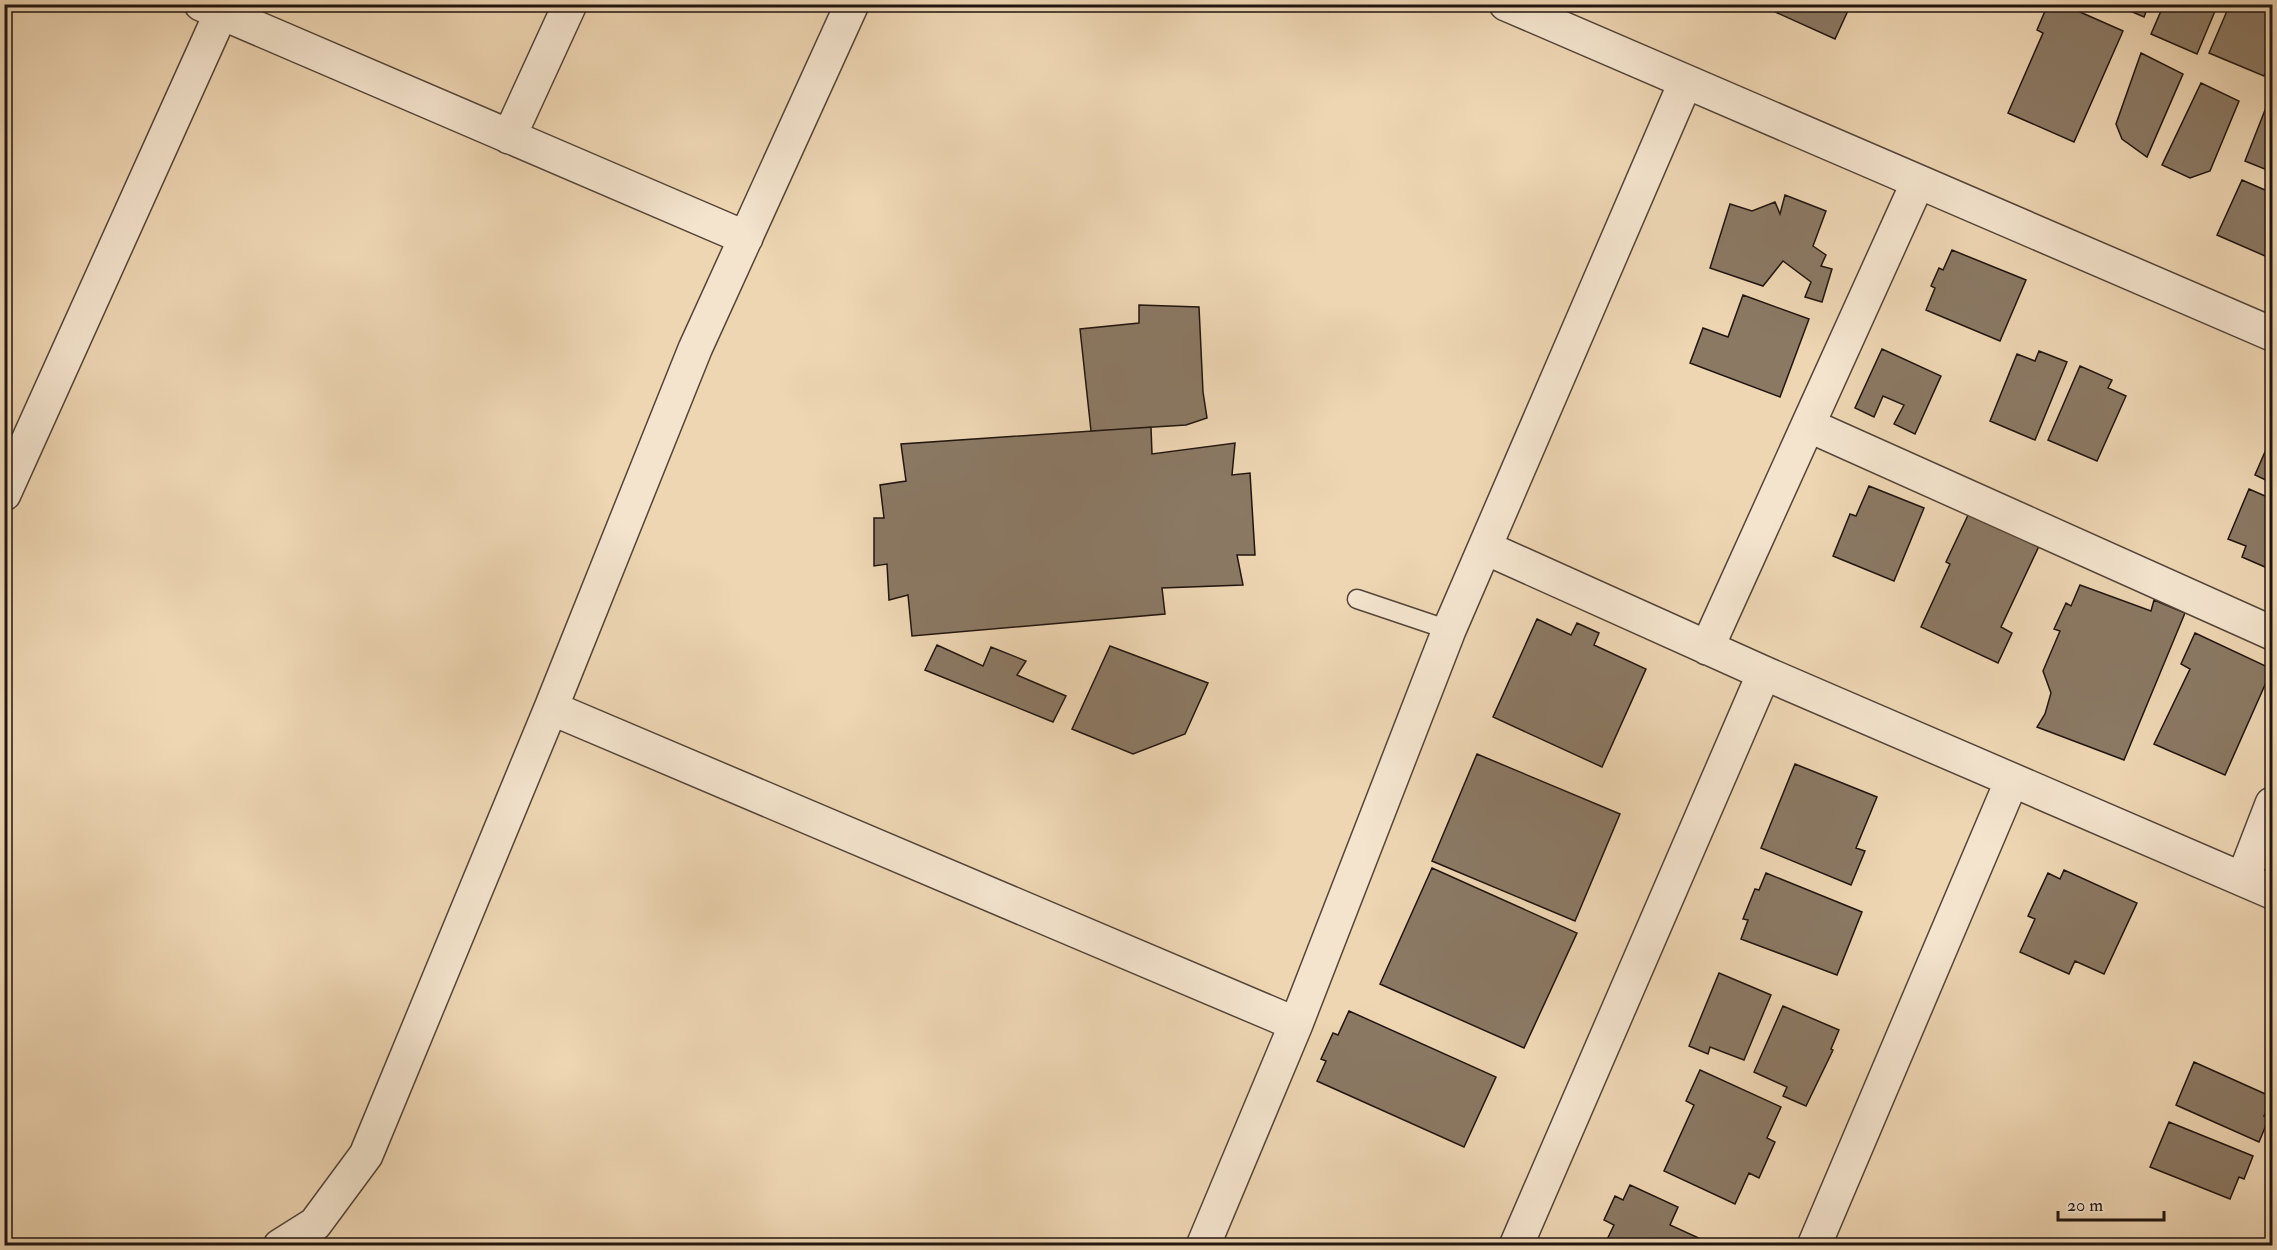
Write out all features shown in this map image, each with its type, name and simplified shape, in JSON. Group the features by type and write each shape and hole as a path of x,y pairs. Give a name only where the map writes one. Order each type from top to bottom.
{"street":[{"path":"509,137 570,4"},
{"path":"280,1245 315,1224 366,1155 551,708 695,349 852,4"},
{"path":"1506,4 2272,334"},
{"path":"4,494 211,9 746,238"},
{"path":"1203,1245 1296,1024 1449,630 1685,83"},
{"path":"1707,648 1918,182"},
{"path":"1808,425 2272,633"},
{"path":"1485,548 1764,673 2272,892"},
{"path":"1516,1245 1764,673"},
{"path":"551,708 1296,1024"},
{"path":"1814,1245 2012,780"},
{"path":"2243,879 2272,804"}],"lane":[{"path":"1357,599 1449,630"}],"building":[{"path":"1763,4 1851,4 1835,39 1762,6"},
{"path":"2048,4 2062,4 2123,31 2074,142 2008,113 2043,33 2037,30"},
{"path":"2114,4 2149,4 2144,17"},
{"path":"2164,4 2218,4 2197,54 2151,34"},
{"path":"2230,4 2272,4 2272,56 2264,76 2209,53"},
{"path":"2141,53 2183,74 2147,157 2122,139 2116,124"},
{"path":"2201,83 2239,101 2210,171 2190,178 2162,165"},
{"path":"2267,105 2272,107 2272,172 2245,161"},
{"path":"2242,180 2272,193 2272,259 2217,235"},
{"path":"1785,195 1826,211 1813,246 1826,255 1821,266 1832,269 1822,302 1805,297 1811,282 1783,261 1763,286 1710,268 1730,204 1752,211 1775,202 1780,214"},
{"path":"1952,250 2026,280 2000,341 1926,310 1935,288 1931,286 1939,268 1943,270"},
{"path":"1743,295 1809,319 1780,397 1690,363 1703,328 1728,337"},
{"path":"1139,305 1199,307 1203,392 1207,418 1186,425 1091,431 1080,329 1139,323"},
{"path":"1882,349 1941,376 1915,434 1894,424 1904,405 1883,396 1874,417 1855,408"},
{"path":"2039,351 2067,362 2035,440 1990,421 2017,354 2035,361"},
{"path":"2080,366 2112,380 2108,388 2126,396 2097,461 2048,440"},
{"path":"1151,427 1152,454 1235,443 1232,475 1250,473 1255,555 1237,555 1243,585 1162,588 1165,614 912,636 908,595 889,600 887,564 874,566 874,518 884,518 880,485 906,481 901,444"},
{"path":"2272,439 2272,483 2255,475"},
{"path":"1869,486 1924,508 1894,581 1833,556 1850,514 1856,516"},
{"path":"2249,489 2272,499 2272,570 2242,557 2246,546 2228,539"},
{"path":"1970,511 2040,544 2001,627 2012,633 1998,663 1921,627 1950,564 1946,562"},
{"path":"2080,585 2151,611 2154,600 2185,613 2124,760 2037,727 2045,714 2051,693 2043,671 2060,631 2054,629 2066,603 2071,606"},
{"path":"1537,619 1571,635 1577,623 1599,633 1594,645 1646,669 1602,767 1493,717"},
{"path":"2195,633 2272,669 2225,775 2154,744 2190,669 2181,664"},
{"path":"937,645 983,666 991,647 1026,661 1017,675 1066,696 1053,722 925,670"},
{"path":"1110,646 1208,683 1185,734 1133,754 1072,729"},
{"path":"1477,754 1620,814 1575,921 1432,861"},
{"path":"1795,764 1877,797 1856,848 1865,851 1851,885 1761,848"},
{"path":"1432,868 1577,933 1524,1048 1380,984"},
{"path":"2064,870 2137,903 2104,974 2075,961 2069,974 2020,952 2035,919 2028,916 2048,873 2060,879"},
{"path":"1766,873 1862,912 1837,975 1741,939 1748,920 1743,919 1755,889 1759,890"},
{"path":"1719,973 1771,995 1744,1060 1710,1047 1708,1054 1689,1046"},
{"path":"1783,1006 1839,1030 1831,1049 1833,1050 1806,1106 1783,1096 1787,1087 1754,1072"},
{"path":"1349,1011 1496,1077 1464,1147 1317,1081 1326,1061 1321,1059 1333,1033 1338,1035"},
{"path":"2194,1062 2272,1097 2264,1116 2269,1118 2259,1142 2176,1105"},
{"path":"1700,1070 1781,1107 1767,1138 1775,1142 1759,1178 1749,1173 1735,1204 1664,1171 1694,1105 1686,1101"},
{"path":"2169,1122 2253,1156 2244,1179 2239,1177 2230,1199 2150,1167"},
{"path":"1630,1185 1678,1207 1670,1225 1716,1246 1604,1246 1614,1225 1604,1220 1615,1196 1623,1200"}]}
